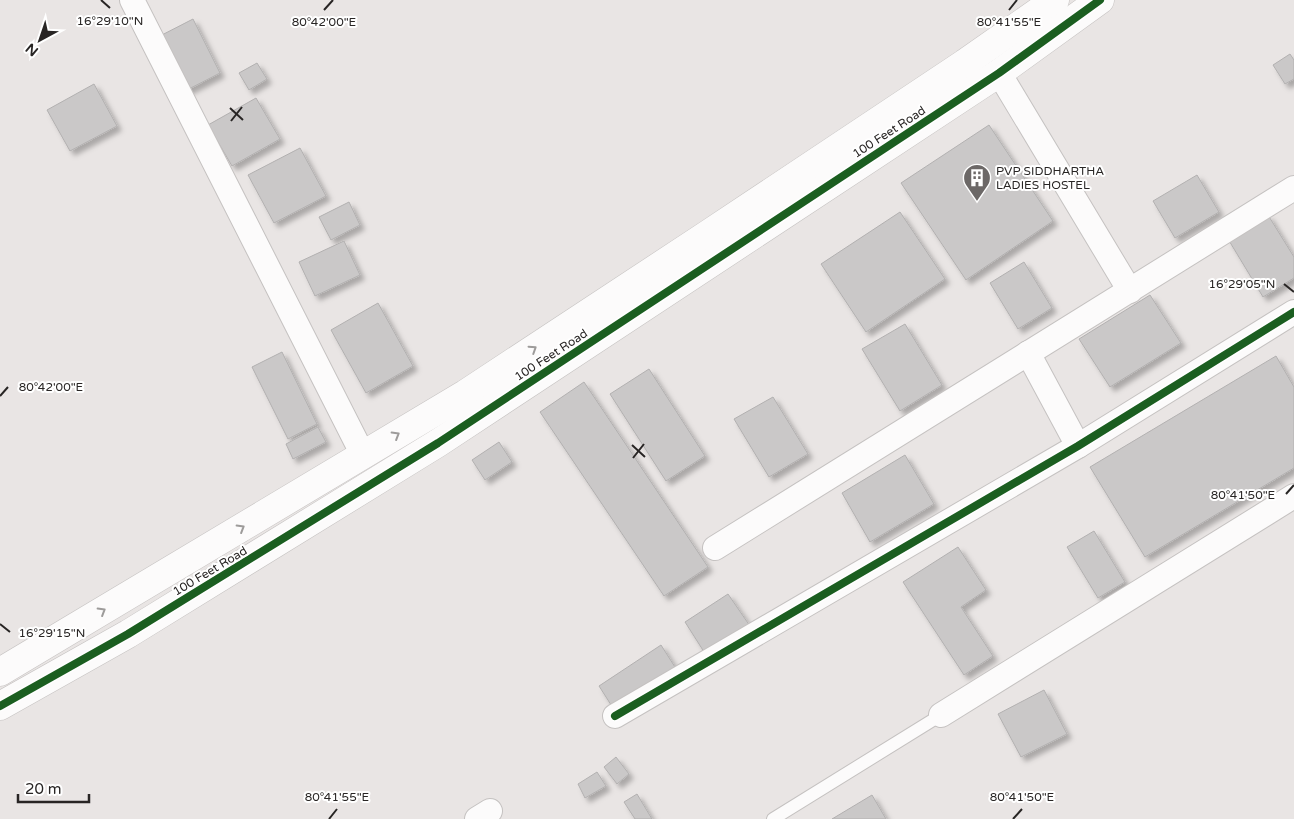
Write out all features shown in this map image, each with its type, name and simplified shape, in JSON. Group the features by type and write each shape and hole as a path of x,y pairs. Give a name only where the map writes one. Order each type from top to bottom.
{"street":[{"path":"132,0 363,454"},
{"name":"100 Feet Road","path":"0,672 465,394 965,63 1055,0"},
{"name":"100 Feet Road","path":"0,706 128,634 438,442 999,73 1100,0"},
{"path":"999,73 1130,291"},
{"path":"715,548 1294,188"},
{"path":"615,716 1078,446 1294,312"},
{"path":"1028,354 1078,446"},
{"path":"941,715 1294,496"}],"lane":[{"path":"773,819 941,715"}],"building":[{"path":"193,19 220,73 185,91 158,37"},
{"path":"1290,54 1294,60 1294,79 1285,84 1273,65"},
{"path":"257,63 267,79 249,90 239,73"},
{"path":"94,84 117,126 70,151 47,110"},
{"path":"256,98 280,139 232,166 208,125"},
{"name":"PVP SIDDHARTHA LADIES HOSTEL","path":"989,125 1053,221 966,280 901,183"},
{"path":"300,148 326,196 274,223 248,175"},
{"path":"1197,175 1219,212 1175,238 1153,201"},
{"path":"349,202 360,225 331,240 319,217"},
{"path":"900,212 945,279 866,332 821,264"},
{"path":"1268,215 1294,257 1294,278 1263,297 1228,239"},
{"path":"344,241 360,275 315,296 299,262"},
{"path":"1024,262 1052,308 1018,329 990,283"},
{"path":"1150,295 1181,343 1110,387 1079,339"},
{"path":"378,303 413,366 366,393 331,330"},
{"path":"905,324 942,385 900,411 862,349"},
{"path":"282,352 317,424 288,439 252,367"},
{"path":"1276,356 1294,387 1294,468 1145,557 1090,467"},
{"path":"649,369 705,456 666,481 610,394"},
{"path":"584,382 708,567 664,596 540,412"},
{"path":"773,397 808,454 769,477 734,419"},
{"path":"318,427 326,442 293,459 286,444"},
{"path":"499,442 512,462 485,480 472,460"},
{"path":"905,455 934,504 870,542 842,493"},
{"path":"1094,531 1125,582 1098,598 1067,547"},
{"path":"958,547 986,590 961,607 993,656 964,675 903,582"},
{"path":"728,594 750,626 706,655 685,622"},
{"path":"661,645 675,667 613,708 599,686"},
{"path":"1044,690 1067,734 1021,757 998,714"},
{"path":"616,757 629,774 617,784 604,767"},
{"path":"597,772 606,786 585,798 578,784"},
{"path":"637,794 652,819 635,819 624,802"},
{"path":"872,795 886,819 832,819"}],"cycle path":[{"path":"0,706 128,634 438,443 999,73 1100,0"},
{"path":"615,716 1078,446 1294,312"}],"place":[{"name":"PVP SIDDHARTHA LADIES HOSTEL","path":"977,202"}]}
